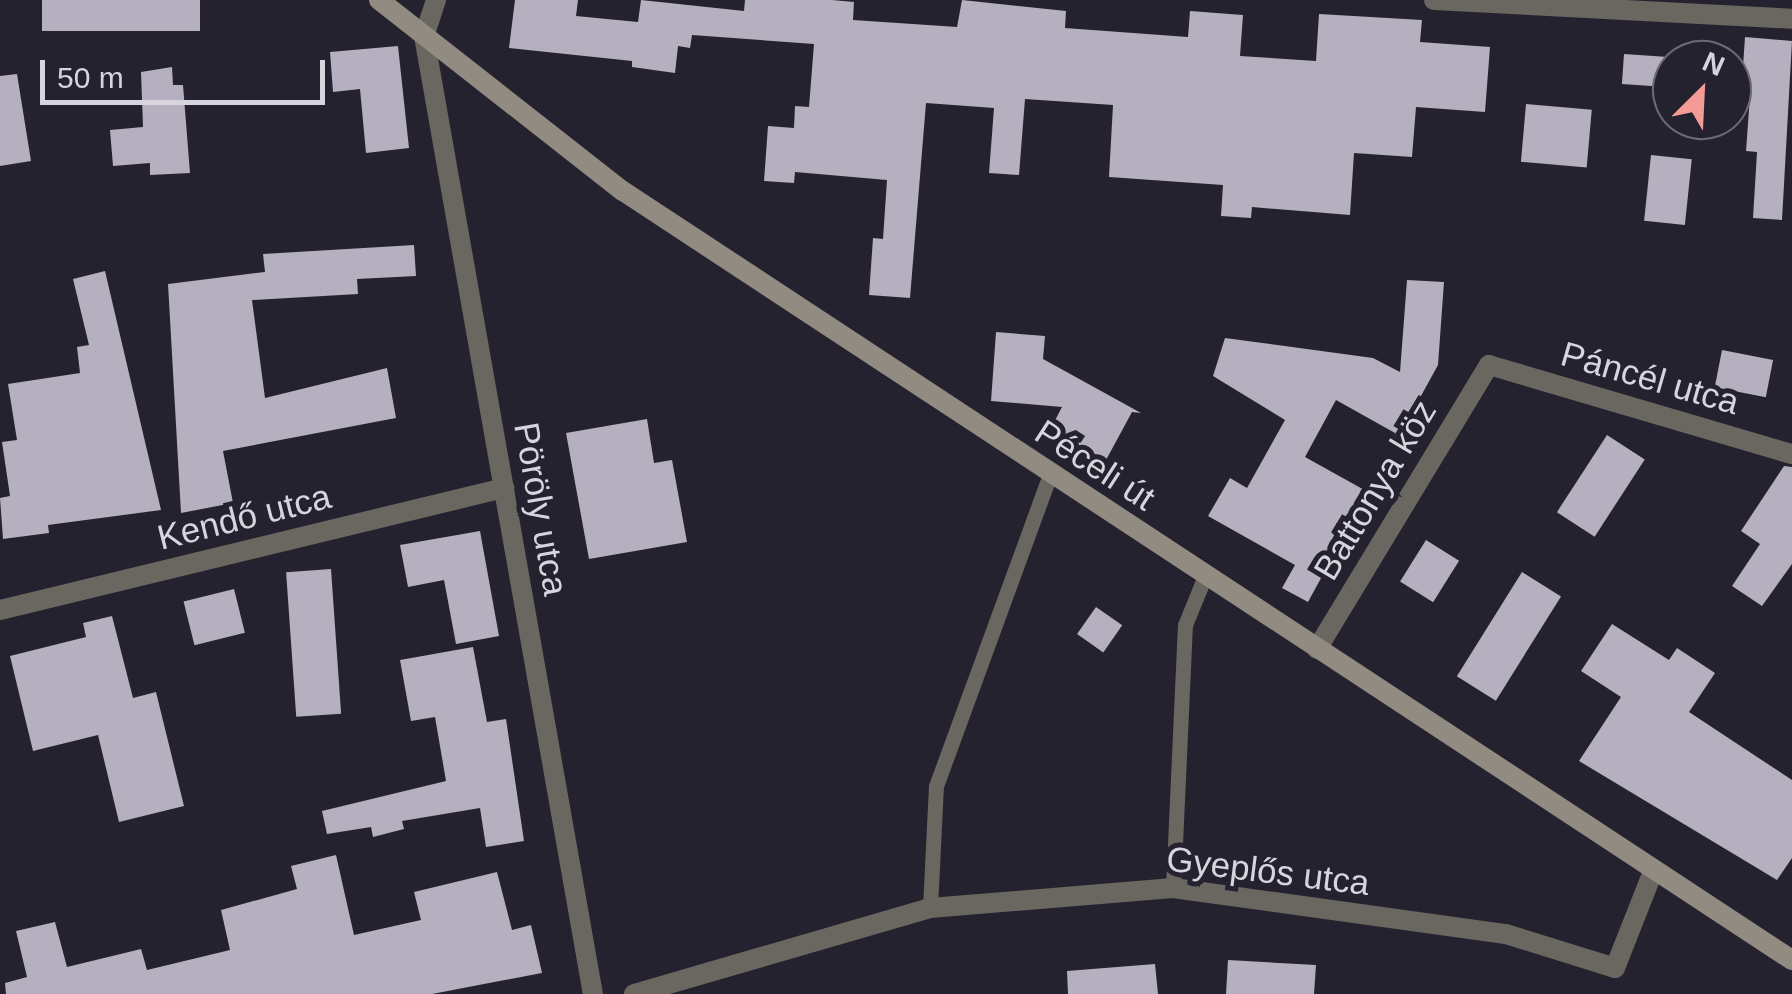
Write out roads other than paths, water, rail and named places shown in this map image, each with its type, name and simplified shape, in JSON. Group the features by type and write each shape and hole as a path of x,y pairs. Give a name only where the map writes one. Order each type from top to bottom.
{"main road":[{"name":"Péceli út","path":"379,0 624,192 1050,476 1792,960"}],"street":[{"path":"424,36 436,0"},
{"path":"1434,0 1792,19"},
{"name":"Pöröly utca","path":"424,36 594,994"},
{"name":"Páncél utca","path":"1489,365 1792,454"},
{"name":"Battonya köz","path":"1316,649 1489,365"},
{"name":"Kendő utca","path":"0,610 504,488"},
{"name":"Gyeplős utca","path":"634,994 930,908 1172,888 1506,934 1615,968 1654,869"}],"lane":[{"path":"930,908 936,786 1050,476"},
{"path":"1172,888 1185,625 1205,576"}]}
